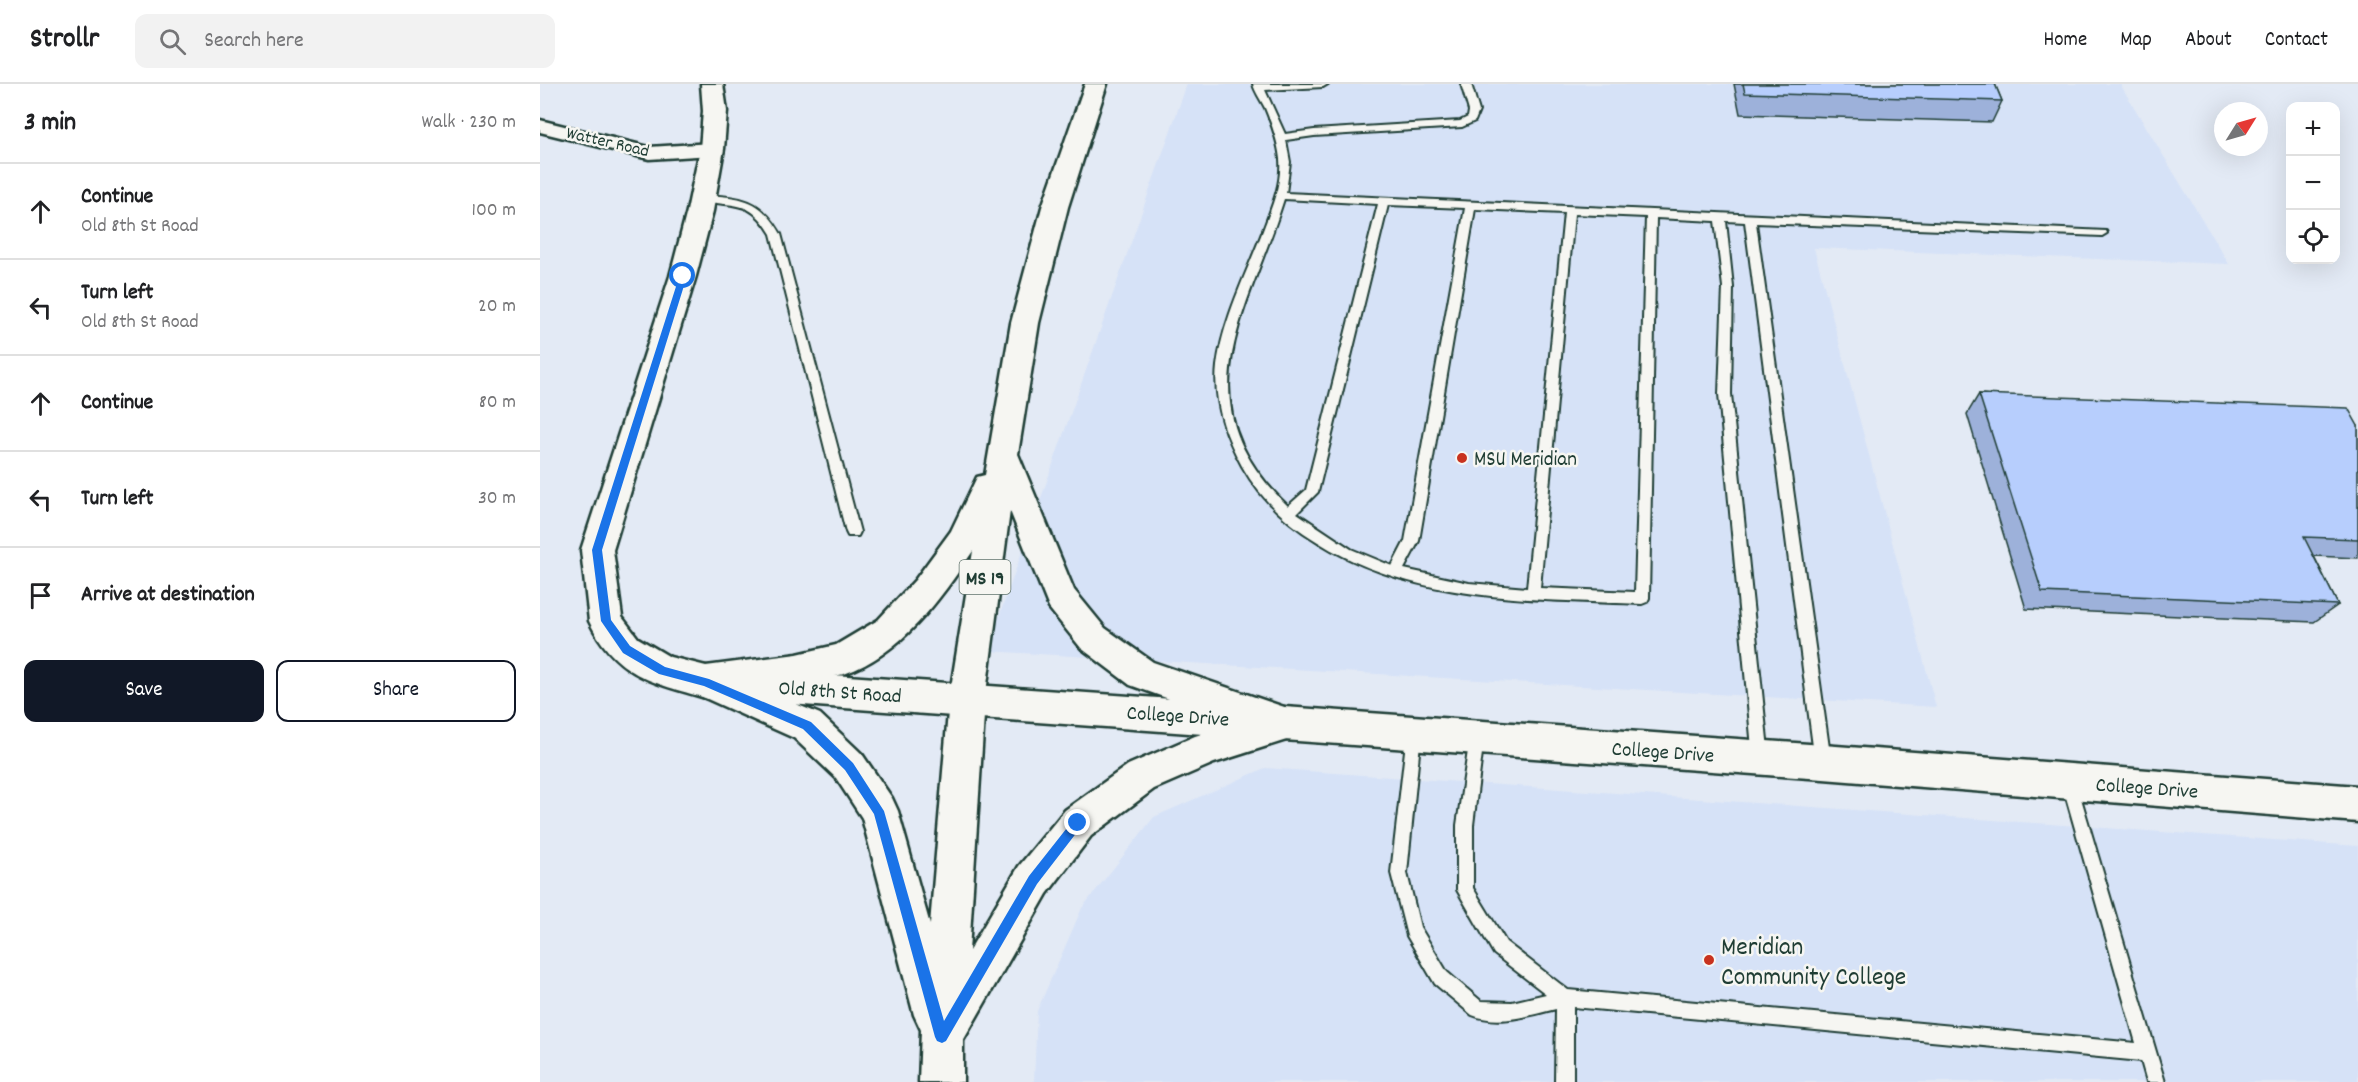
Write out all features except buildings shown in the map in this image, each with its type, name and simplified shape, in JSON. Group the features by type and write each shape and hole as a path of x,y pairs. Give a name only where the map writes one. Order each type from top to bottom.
{"main road":[{"name":"Old 8th St Road","path":"712,84 715,111 712,149 703,198 683,276 597,550 606,621 626,650 663,670 706,682 967,700"},
{"name":"MS 19","path":"941,1082 942,1037 967,700 1003,454 1025,322 1055,207 1096,84"},
{"path":"706,682 844,659 890,630 927,590 963,539 1003,454"},
{"path":"1003,454 1061,598 1093,638 1142,674 1286,724"},
{"path":"706,682 807,726 849,766 879,811 942,1037"},
{"name":"College Drive","path":"967,700 1823,762 2358,804"},
{"path":"942,1037 1033,880 1078,823 1141,777 1208,748 1286,724"}],"street":[{"name":"Watter Road","path":"540,126 649,153 712,149"}],"lane":[{"path":"1323,84 1258,86 1284,152 1285,182 1226,351 1222,386 1228,421 1243,457 1266,491 1288,513 1318,536 1339,549 1395,573 1438,585 1466,589 1642,598 1651,214"},
{"path":"1280,138 1314,133 1462,123 1472,119 1474,111 1466,84"},
{"path":"1280,196 1720,218 2102,233"},
{"path":"703,198 737,201 757,207 767,217 776,234 853,532"},
{"path":"1288,513 1312,492 1384,201"},
{"path":"1395,573 1412,541 1471,205"},
{"path":"1533,592 1569,210"},
{"path":"1720,218 1728,287 1725,394 1761,759"},
{"path":"1750,219 1823,762"},
{"path":"1414,733 1400,873 1413,930 1441,978 1478,1009 1512,1011 1565,998 2147,1053"},
{"path":"1477,737 1465,825 1465,890 1500,948 1565,998"},
{"path":"2069,781 2156,1082"},
{"path":"1564,1082 1565,998"}],"shaded area":[{"name":"MSU Meridian","path":"1187,84 2120,84 2229,264 1814,248 1936,707 987,651"},
{"name":"Meridian Community College","path":"1265,768 2358,846 2358,1082 1034,1082 1037,1011 1082,908 1154,817"}],"place":[{"name":"MSU Meridian","path":"1462,458"},
{"name":"Meridian Community College","path":"1709,960"}],"route":[{"path":"683,276 632,432 597,550 606,621 626,650 663,670 706,682 807,726 849,766 879,811 942,1037 1033,880 1078,823"}]}
